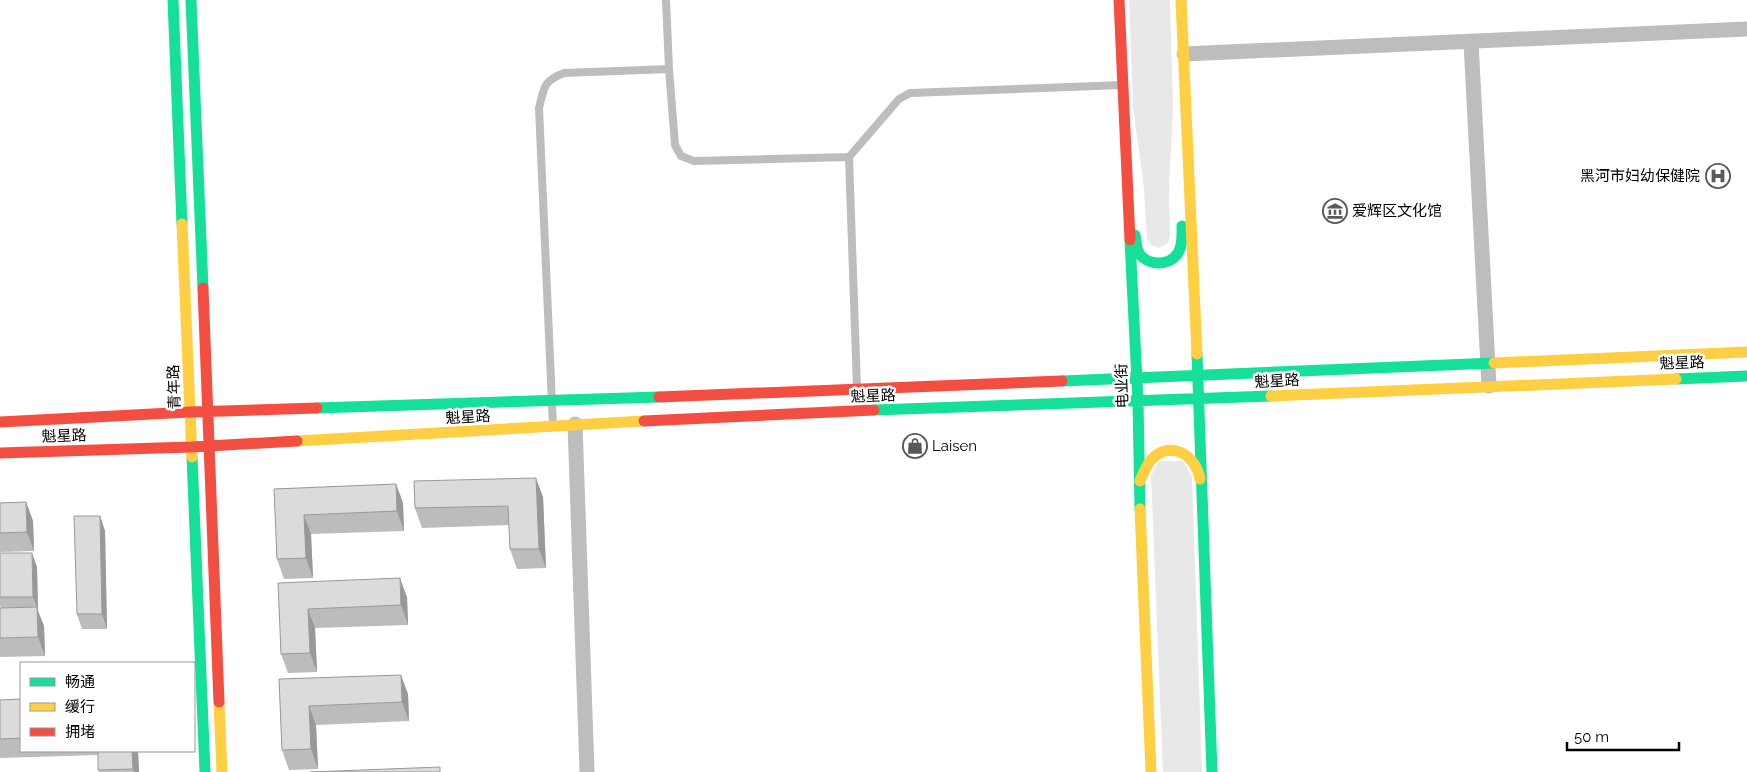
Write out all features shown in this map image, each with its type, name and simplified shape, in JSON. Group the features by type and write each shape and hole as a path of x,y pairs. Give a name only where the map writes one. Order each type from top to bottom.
{"street":[{"name":"青年路","path":"173,0 205,772"},
{"path":"191,0 222,772"},
{"name":"电业街","path":"1119,0 1138,401 1139,484 1151,772"},
{"path":"1181,0 1198,374 1212,772"},
{"path":"1184,54 1747,29"},
{"path":"1471,42 1489,386"},
{"path":"1126,150 1134,192 1136,244 1138,250 1147,261 1161,264 1174,258 1182,246 1181,185 1188,144"},
{"name":"魁星路","path":"0,453 191,446 553,427 1137,377 1747,352"},
{"name":"魁星路","path":"0,422 190,412 552,401 1138,401 1747,376"},
{"path":"576,424 587,772"},
{"path":"1139,484 1150,461 1164,451 1172,450 1189,456 1195,462 1202,486"}],"lane":[{"path":"666,0 675,145 681,156 694,161 849,157"},
{"path":"553,427 538,108 544,87 552,78 564,73 669,69"},
{"path":"857,401 849,157 899,99 910,93 1123,85"}],"shaded area":[{"path":"1129,0 1170,0 1173,108 1169,187 1170,236 1168,243 1159,248 1151,245 1147,239 1144,189 1133,107"},
{"path":"1159,461 1183,461 1192,477 1202,772 1163,772 1151,476"}],"building":[{"path":"536,478 539,549 510,549 508,506 415,508 414,481"},
{"path":"396,484 397,511 304,515 306,558 277,559 274,489"},
{"path":"26,502 27,532 0,533 0,503"},
{"path":"74,516 100,516 102,614 77,614"},
{"path":"0,553 32,553 33,597 0,597"},
{"path":"400,578 401,605 308,609 310,653 281,654 278,583"},
{"path":"37,607 38,637 0,638 0,608"},
{"path":"401,675 402,702 309,706 311,749 282,750 279,679"},
{"path":"20,699 20,738 0,739 0,700"},
{"path":"98,752 132,752 133,769 98,770"},
{"path":"440,767 440,772 310,772"}],"traffic: fast":[{"path":"173,0 182,224"},
{"path":"191,0 203,288"},
{"path":"1135,235 1137,249 1146,260 1157,263 1169,261 1180,250 1182,226"},
{"path":"1130,240 1138,401 1140,509"},
{"path":"1197,354 1212,772"},
{"path":"1062,381 1494,363"},
{"path":"1676,379 1747,376"},
{"path":"874,410 1271,396"},
{"path":"317,408 659,397"},
{"path":"192,457 205,772"}],"traffic: slow":[{"path":"1181,0 1197,354"},
{"path":"182,224 192,457"},
{"path":"1494,363 1747,352"},
{"path":"1271,396 1676,379"},
{"path":"297,441 644,421"},
{"path":"1140,481 1151,460 1158,454 1174,450 1188,457 1198,470 1200,479"},
{"path":"1140,509 1151,772"},
{"path":"219,702 222,772"}],"traffic: jam":[{"path":"1119,0 1130,240"},
{"path":"203,288 219,702"},
{"path":"659,397 1062,381"},
{"path":"0,422 190,412 317,408"},
{"path":"644,421 874,410"},
{"path":"0,453 191,447 297,441"}],"place":[{"name":"黑河市妇幼保健院","path":"1718,176"},
{"name":"爱辉区文化馆","path":"1335,211"},
{"name":"Laisen","path":"915,446"}]}
